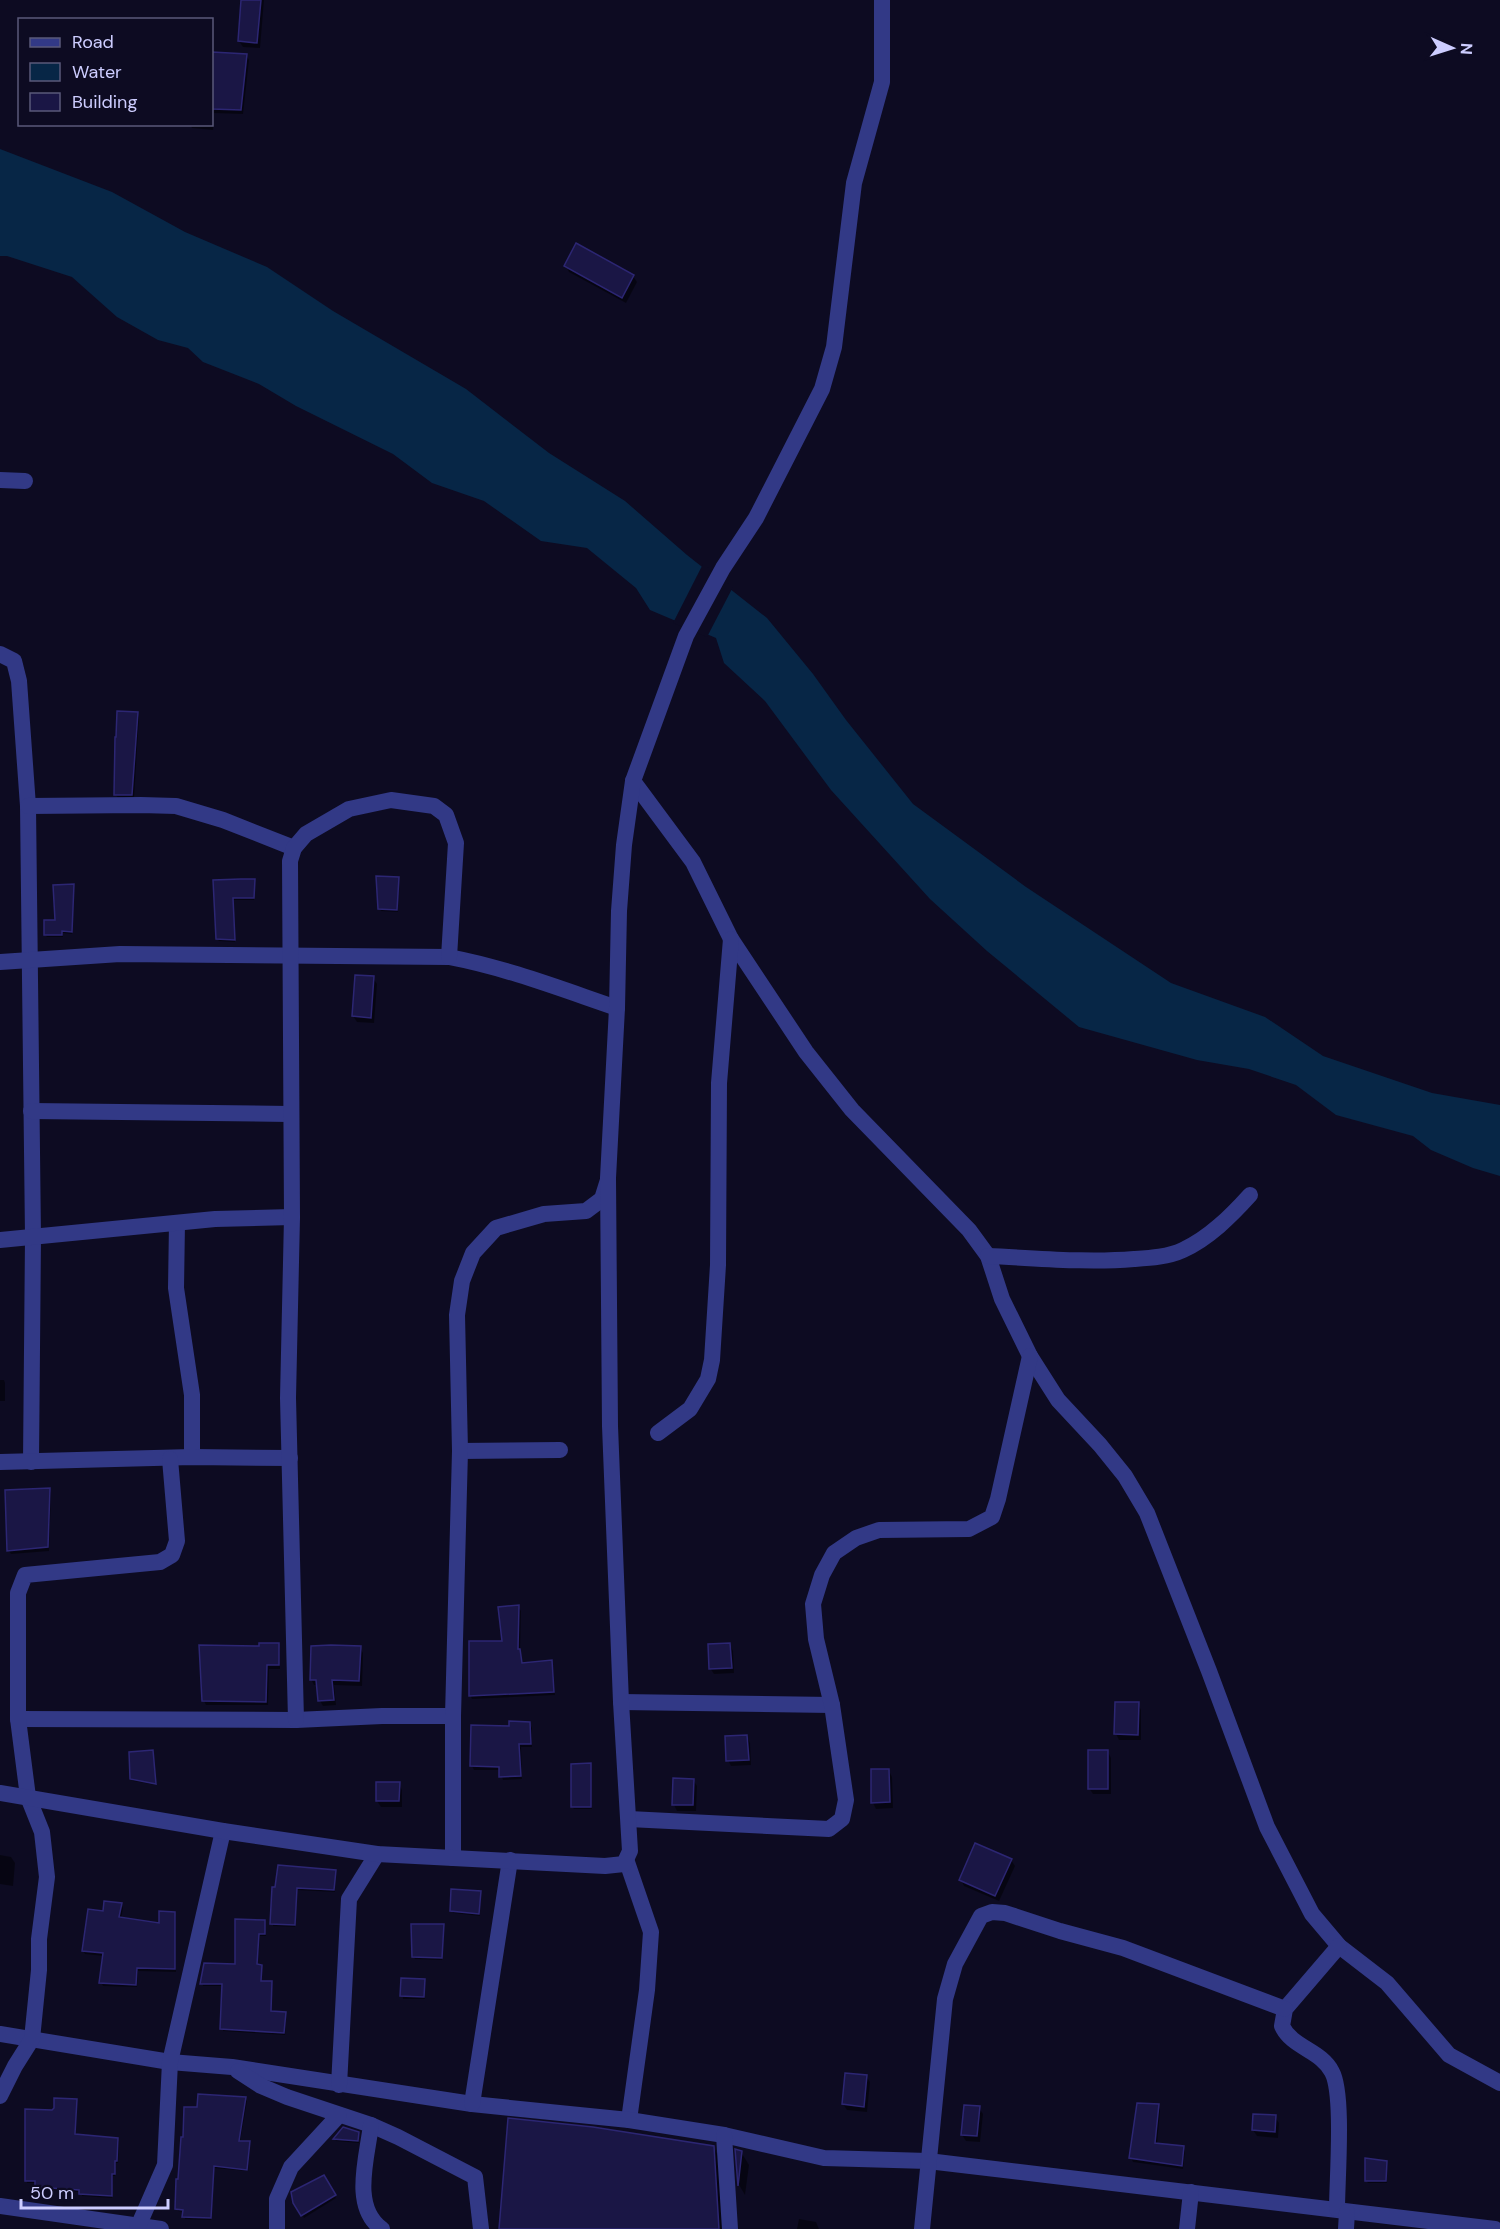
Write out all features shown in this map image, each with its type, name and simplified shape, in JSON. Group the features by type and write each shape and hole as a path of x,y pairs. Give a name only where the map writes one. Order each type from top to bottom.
{"street":[{"path":"629,2120 647,1990 651,1932 627,1862 630,1851 629,1819 621,1702 610,1426 608,1178 624,845 633,781 686,636 723,567 756,518 822,389 834,347 854,183 882,82 882,0"},
{"path":"0,480 26,481"},
{"path":"0,654 14,661 20,681 28,806 33,1237 31,1462"},
{"path":"633,781 693,862 731,939 806,1052 852,1110 969,1230 988,1256 1002,1299 1030,1356 1058,1400 1125,1476 1147,1513 1267,1827 1312,1914 1339,1946 1387,1983 1449,2055 1500,2083"},
{"path":"296,1720 288,1398 292,1217 290,861 294,848 306,834 349,809 366,804 391,800 434,806 440,810 446,815 456,843 449,957"},
{"path":"28,806 176,807 223,820 294,848"},
{"path":"658,1433 690,1409 708,1379 712,1360 718,1264 718,1083 731,939"},
{"path":"0,962 120,954 449,957 482,963 530,977 617,1008"},
{"path":"31,1111 290,1114"},
{"path":"453,1858 453,1716 460,1451 457,1315 462,1281 473,1253 496,1228 544,1214 586,1211 602,1199 608,1178"},
{"path":"988,1256 1099,1262 1160,1257 1182,1251 1205,1238 1250,1195"},
{"path":"0,1240 215,1220 292,1217"},
{"path":"177,1223 176,1288 192,1395 192,1457"},
{"path":"629,1819 829,1829 842,1819 846,1800 832,1705 816,1639 813,1604 822,1575 834,1553 856,1538 879,1530 969,1529 992,1517 1030,1356"},
{"path":"460,1451 560,1450"},
{"path":"0,1462 192,1457 290,1458"},
{"path":"0,2096 32,2039 39,1970 39,1939 47,1878 42,1832 28,1797 18,1719 18,1593 25,1575 160,1562 172,1555 177,1541 170,1459"},
{"path":"621,1702 832,1705"},
{"path":"18,1719 296,1720 453,1716"},
{"path":"0,1793 223,1831 377,1854 605,1866 621,1865 627,1862"},
{"path":"137,2228 165,2165 170,2061 223,1831"},
{"path":"339,2085 349,1899 377,1854"},
{"path":"472,2104 510,1860"},
{"path":"922,2229 945,1999 955,1964 981,1916 992,1912 1005,1913 1123,1948 1286,2009"},
{"path":"1339,1946 1286,2009 1282,2026 1291,2039 1319,2056 1332,2072 1338,2095 1344,2217"},
{"path":"0,2034 472,2104 629,2120 724,2135 824,2158 928,2161 1191,2192 1344,2217 1495,2229"},
{"path":"232,2067 261,2086 305,2105 371,2125 475,2177 481,2229"},
{"path":"277,2229 278,2199 291,2168 339,2115"},
{"path":"371,2125 364,2204 369,2218 382,2229"},
{"path":"724,2135 730,2229"},
{"path":"1187,2229 1191,2192"},
{"path":"0,2206 137,2228 161,2229"}],"water":[{"path":"0,149 112,192 185,232 267,267 333,311 466,389 549,453 625,501 687,555 767,618 913,804 1026,887 1171,983 1265,1017 1323,1056 1432,1093 1500,1105 1500,1176 1473,1168 1431,1150 1413,1136 1336,1115 1296,1085 1249,1069 1197,1060 1079,1027 987,951 930,899 831,790 765,701 724,663 716,638 650,610 636,588 587,548 541,541 484,501 432,483 393,454 296,406 259,384 203,362 188,348 158,340 117,317 72,277 7,256 0,256"}],"pier":[{"path":"703,564 733,587 707,637 673,623"}],"building":[{"path":"241,0 261,0 257,43 238,41"},
{"path":"213,52 247,54 241,110 213,109"},
{"path":"576,243 634,275 622,298 564,266"},
{"path":"117,711 138,712 132,795 114,795"},
{"path":"376,876 399,877 397,910 378,909"},
{"path":"255,879 254,898 233,898 235,940 216,939 213,880"},
{"path":"74,884 72,932 62,931 62,935 44,935 44,920 55,920 53,885"},
{"path":"355,975 374,976 371,1018 352,1016"},
{"path":"50,1488 48,1547 7,1551 5,1490"},
{"path":"519,1605 518,1649 520,1649 522,1663 552,1660 554,1692 469,1696 469,1641 502,1641 498,1607"},
{"path":"259,1643 279,1643 279,1665 267,1665 266,1702 202,1701 199,1645 259,1646"},
{"path":"730,1643 732,1668 709,1669 708,1644"},
{"path":"311,1646 361,1646 359,1681 332,1680 334,1700 318,1701 316,1680 310,1680"},
{"path":"1115,1702 1139,1702 1138,1735 1114,1734"},
{"path":"509,1721 530,1722 531,1744 519,1744 521,1776 499,1777 499,1767 470,1766 471,1725 509,1726"},
{"path":"747,1735 749,1760 726,1761 725,1736"},
{"path":"153,1750 156,1784 130,1779 129,1752"},
{"path":"1088,1750 1108,1750 1108,1789 1088,1789"},
{"path":"591,1763 591,1807 571,1807 571,1764"},
{"path":"871,1769 889,1769 890,1802 871,1803"},
{"path":"673,1778 694,1779 693,1805 672,1805"},
{"path":"376,1782 400,1782 399,1801 376,1801"},
{"path":"975,1843 1012,1859 995,1896 959,1880"},
{"path":"278,1865 336,1870 334,1890 297,1888 295,1925 270,1924 272,1887 275,1887"},
{"path":"451,1889 481,1891 479,1914 450,1911"},
{"path":"104,1901 122,1903 119,1917 159,1923 159,1911 175,1912 175,1969 137,1968 136,1985 99,1983 103,1953 82,1951 88,1909 103,1911"},
{"path":"235,1919 265,1920 265,1934 259,1934 257,1964 262,1965 261,1981 272,1981 271,2011 286,2012 284,2033 220,2029 222,1984 200,1984 204,1963 235,1964"},
{"path":"411,1924 444,1924 442,1958 412,1957"},
{"path":"401,1978 425,1979 424,1997 400,1996"},
{"path":"845,2073 867,2075 864,2107 842,2104"},
{"path":"198,2094 246,2097 239,2141 250,2141 247,2170 214,2166 211,2218 182,2217 183,2210 175,2209 184,2107 197,2107"},
{"path":"54,2098 77,2099 75,2134 118,2138 115,2174 112,2174 112,2196 79,2194 79,2190 35,2187 35,2181 25,2181 25,2109 52,2110"},
{"path":"1137,2103 1159,2104 1155,2143 1184,2146 1182,2166 1129,2158"},
{"path":"964,2105 980,2106 977,2136 961,2135"},
{"path":"1253,2114 1276,2115 1275,2132 1252,2130"},
{"path":"508,2118 593,2127 714,2146 719,2229 499,2229"},
{"path":"343,2127 359,2132 358,2141 333,2139"},
{"path":"735,2149 742,2151 738,2186"},
{"path":"1365,2158 1387,2161 1386,2181 1365,2181"},
{"path":"324,2175 336,2195 301,2216 293,2203 291,2192"}]}
